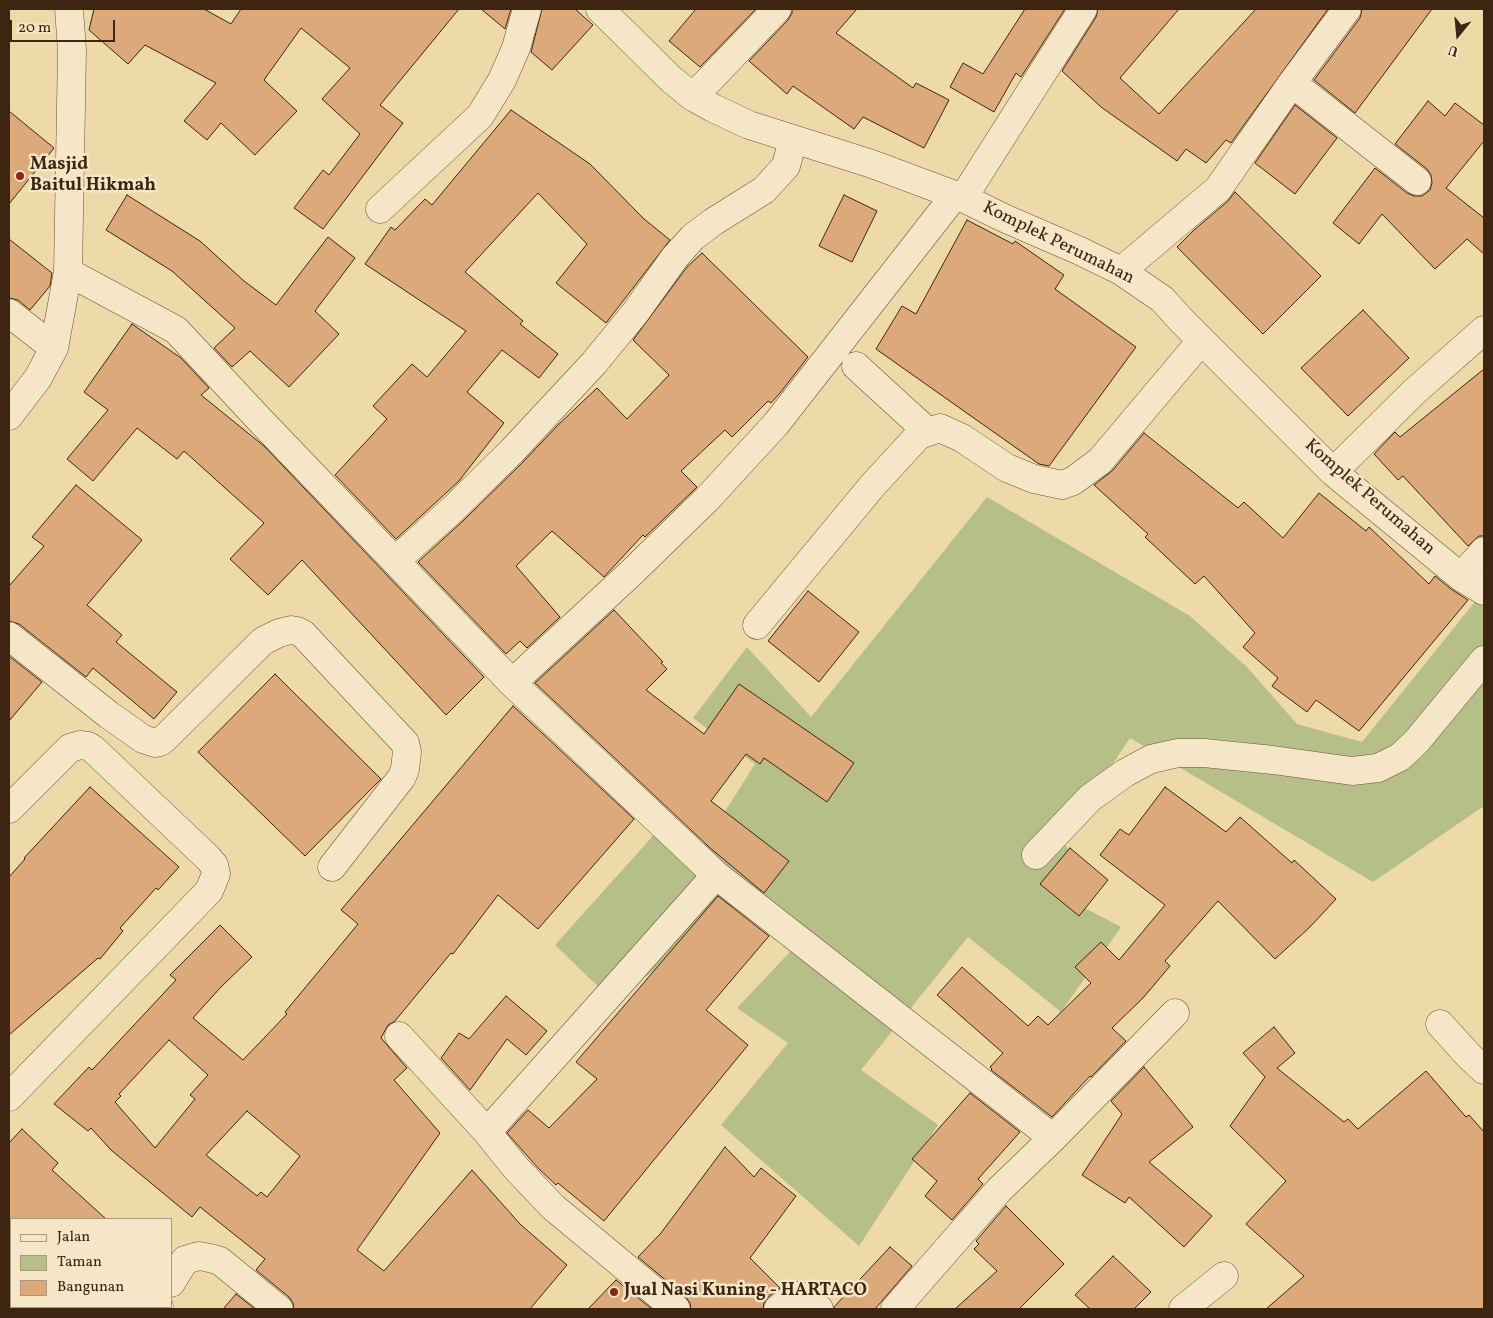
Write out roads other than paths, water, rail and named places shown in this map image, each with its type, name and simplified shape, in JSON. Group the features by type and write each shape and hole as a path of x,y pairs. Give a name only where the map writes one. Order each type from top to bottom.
{"street":[{"path":"9,416 38,378 54,348 68,272 72,50 69,9"},
{"path":"380,209 480,116 502,80 516,48 527,9"},
{"name":"Komplek Perumahan","path":"600,9 672,80 693,96 749,125 872,164 959,196 1121,271 1162,299 1333,472 1461,577 1484,591"},
{"path":"693,96 777,9"},
{"path":"512,684 707,499 776,424 959,196 1083,9"},
{"path":"1121,271 1218,189 1292,83 1347,9"},
{"path":"1292,83 1417,181"},
{"path":"395,561 453,509 512,451 594,363 636,313 675,257 693,237 764,190 786,166 793,139"},
{"path":"68,272 176,330 512,684 716,875 1053,1138"},
{"path":"9,312 54,348"},
{"path":"1333,472 1415,391 1484,330"},
{"path":"756,626 919,435 940,428 962,438 1007,468 1034,479 1062,484 1073,481 1100,461 1201,340"},
{"path":"856,366 928,432"},
{"path":"1461,577 1484,552"},
{"path":"9,636 109,715 143,739 155,743 165,738 263,641 279,633 291,630 304,634 405,743 407,752 402,777 332,867"},
{"path":"1036,855 1090,798 1125,773 1151,760 1178,753 1204,753 1273,760 1352,771 1378,768 1400,757 1416,742 1484,660"},
{"path":"9,809 70,748 80,745 88,746 208,858 214,865 216,874 209,891 9,1097"},
{"path":"487,1132 716,875"},
{"path":"895,1309 999,1190 1053,1138 1175,1013"},
{"path":"1440,1024 1468,1056 1484,1070"},
{"path":"399,1036 487,1132 515,1168 553,1207 676,1309"},
{"path":"172,1281 186,1260 199,1256 220,1261 280,1309"},
{"path":"1184,1309 1224,1276"},
{"path":"778,1309 794,1296 802,1296 819,1309"}],"place":[{"name":"Masjid Baitul Hikmah","path":"20,176"},
{"name":"Jual Nasi Kuning - HARTACO","path":"614,1292"}]}
